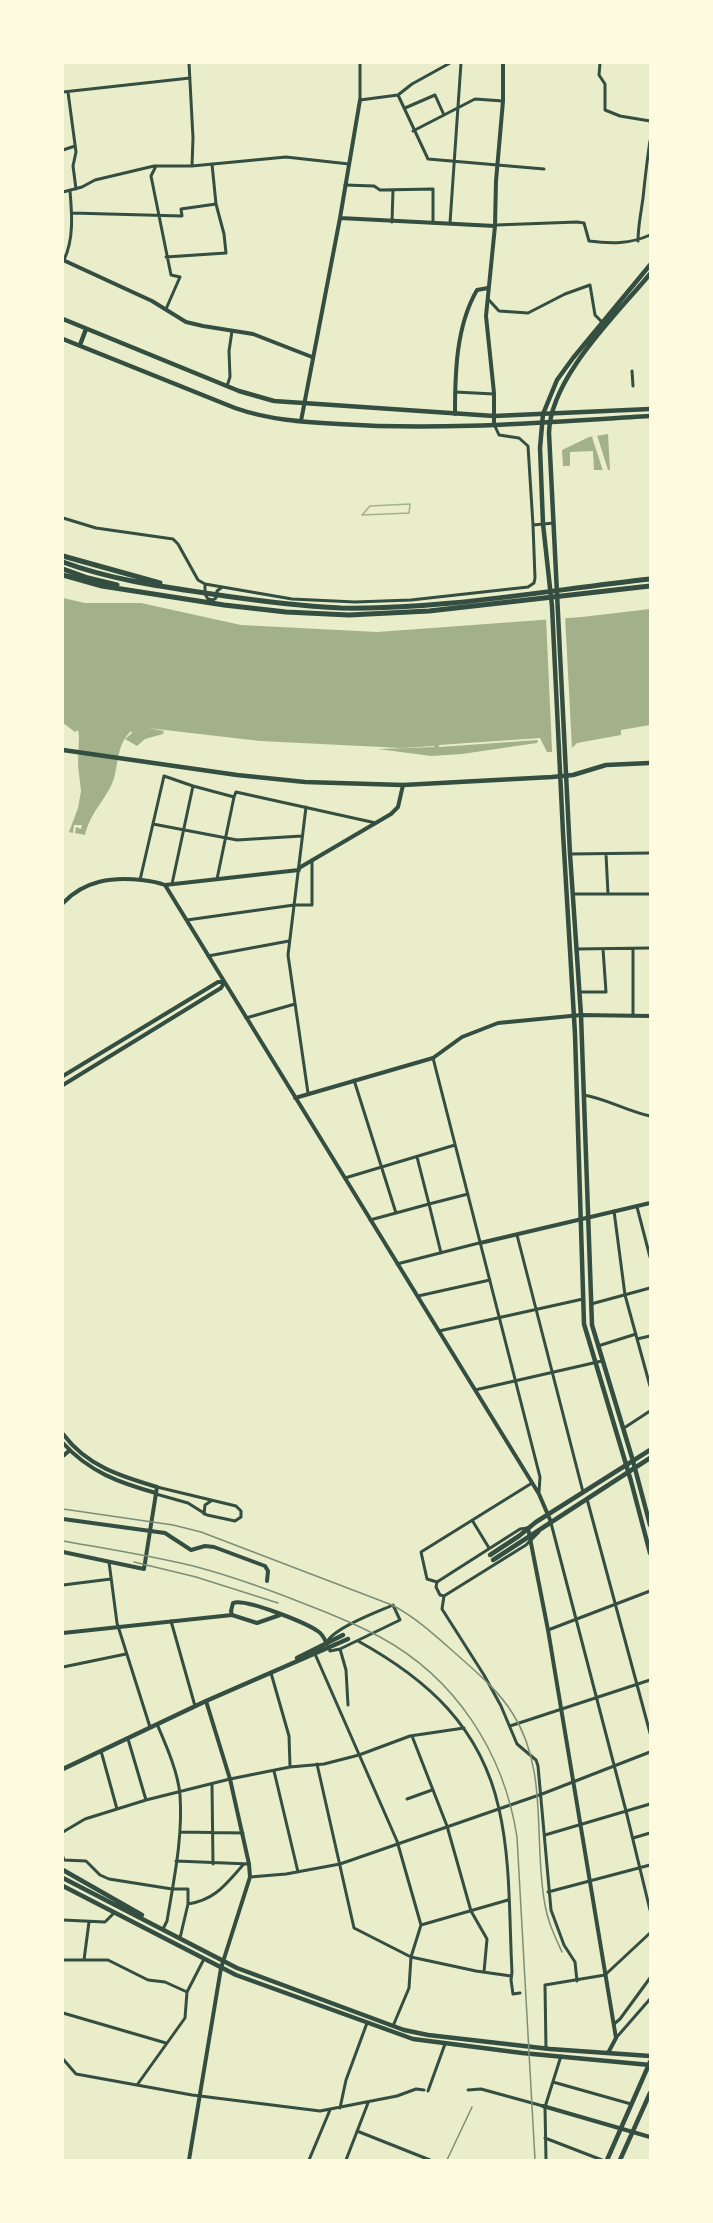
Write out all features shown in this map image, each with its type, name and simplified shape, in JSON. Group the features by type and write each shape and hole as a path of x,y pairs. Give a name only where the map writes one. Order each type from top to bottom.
{"highway":[{"path":"63,556 130,576 224,596"},
{"path":"63,562 136,582 284,605 342,608 503,597 650,579"},
{"path":"63,569 88,578 169,597"},
{"path":"63,575 102,586 169,597 286,612 359,615 429,611 650,586"}],"main road":[{"path":"650,265 562,372 552,390 542,422 543,524 552,606 574,1016 584,1324 650,1553"},
{"path":"650,274 562,384 550,421 570,854 581,1015 590,1217 592,1325 650,1525"},
{"path":"63,320 262,398 303,404 494,416 650,409"},
{"path":"80,345 86,329"},
{"path":"63,339 246,412 301,422 396,427 650,416"},
{"path":"63,750 286,780 403,785 567,776 606,765 650,764"},
{"path":"650,1450 528,1528 491,1557 531,1538 650,1458"},
{"path":"273,1670 315,1654 343,1635"},
{"path":"63,1769 273,1670 348,1639"},
{"path":"63,1870 105,1892 153,1923"},
{"path":"63,1878 223,1961 393,2026 428,2036 546,2049 650,2056"},
{"path":"63,1886 222,1968 413,2039 561,2057 650,2064 607,2160"},
{"path":"620,2160 649,2097"}],"street":[{"path":"189,63 193,138 192,166"},
{"path":"301,422 360,100 360,63"},
{"path":"360,100 398,95 412,84 450,63"},
{"path":"450,223 460,63"},
{"path":"63,518 96,528 173,539 198,580 205,584 292,599 355,602 411,600 521,589 534,583 528,446 519,438 499,435 494,424 494,394 487,327 487,298 495,225 497,164 503,100 503,63"},
{"path":"600,63 600,75 605,84 605,110 620,116 650,121"},
{"path":"76,189 73,166 75,146 65,92 128,83 151,83 190,78"},
{"path":"398,95 428,159 544,169"},
{"path":"405,108 435,95 444,115"},
{"path":"413,130 474,99 503,100"},
{"path":"638,241 638,222 650,141"},
{"path":"63,150 75,146"},
{"path":"63,192 95,180 156,166 192,166 286,157 349,164"},
{"path":"166,257 226,253 224,234 216,204 212,164"},
{"path":"156,166 151,176 166,257 171,275 180,277 166,309"},
{"path":"345,184 374,186 380,190 433,189 433,223"},
{"path":"392,222 393,190"},
{"path":"70,191 72,213 69,250 63,260 191,323 253,334 312,357"},
{"path":"72,213 182,216 181,209 216,204"},
{"path":"340,218 495,225 577,222 584,224 590,241 610,244 638,241 650,236"},
{"path":"487,298 500,311 528,313 565,294 590,285 595,315 602,322"},
{"path":"455,414 458,355 468,308 477,290 488,288"},
{"path":"227,386 230,377 229,351 232,331"},
{"path":"632,371 633,386"},
{"path":"455,393 494,394"},
{"path":"533,525 554,524"},
{"path":"205,584 205,594 208,599 213,600 222,587"},
{"path":"140,880 164,776 234,797"},
{"path":"63,903 81,888 99,881 118,878 165,885 299,869 391,814 398,807 403,785"},
{"path":"172,884 193,786"},
{"path":"217,879 236,792 376,823"},
{"path":"306,807 288,955 308,1093"},
{"path":"153,824 237,840 302,836"},
{"path":"570,854 650,853"},
{"path":"606,854 608,894"},
{"path":"187,920 294,905 312,905 312,860"},
{"path":"165,885 539,1494 549,1514 650,1910"},
{"path":"573,894 650,894"},
{"path":"208,956 289,941"},
{"path":"576,949 650,948"},
{"path":"579,992 606,992 603,949"},
{"path":"633,949 633,1016"},
{"path":"63,1076 218,982 224,982"},
{"path":"63,1084 221,988 224,982"},
{"path":"246,1018 295,1004"},
{"path":"295,1098 433,1058 462,1037 498,1023 581,1015 650,1016"},
{"path":"433,1058 540,1477 539,1494"},
{"path":"354,1080 396,1213"},
{"path":"584,1095 602,1098 634,1112 650,1116"},
{"path":"345,1178 455,1145"},
{"path":"417,1156 441,1253"},
{"path":"370,1220 468,1194"},
{"path":"397,1264 650,1203"},
{"path":"636,1206 650,1257"},
{"path":"614,1211 625,1295 650,1386"},
{"path":"517,1234 583,1492"},
{"path":"417,1297 489,1280"},
{"path":"591,1304 650,1288"},
{"path":"439,1332 583,1299"},
{"path":"598,1346 650,1336"},
{"path":"475,1390 603,1360"},
{"path":"623,1429 650,1411"},
{"path":"63,1434 81,1454 122,1477 238,1507 242,1510 241,1517 232,1521 204,1514 188,1503 109,1478 93,1470 63,1443"},
{"path":"63,1456 70,1450"},
{"path":"532,1483 421,1552 427,1579 437,1582 520,1529 528,1528 548,1630 616,2038"},
{"path":"63,1552 144,1569 148,1532 157,1487"},
{"path":"587,1499 650,1733"},
{"path":"204,1514 205,1505 212,1501"},
{"path":"63,1519 168,1534 191,1550 210,1546 264,1565 268,1569 267,1581"},
{"path":"472,1520 489,1548"},
{"path":"531,1538 444,1596 442,1609 484,1675 517,1744 536,1760 542,1794 548,1892 556,1927 574,1962 577,1980"},
{"path":"108,1560 118,1626 150,1727"},
{"path":"63,1585 111,1579"},
{"path":"437,1582 436,1587 440,1595 444,1596"},
{"path":"548,1630 650,1590"},
{"path":"257,1607 259,1601"},
{"path":"232,1615 231,1611 236,1602 280,1615 319,1632 327,1646 330,1651 340,1649 400,1620 393,1605 329,1637 327,1646"},
{"path":"63,1633 232,1615 257,1623 280,1615"},
{"path":"171,1621 195,1706"},
{"path":"358,1641 418,1679 446,1705 464,1728 485,1766 499,1808 505,1842 511,1976 513,1994 520,1993"},
{"path":"340,1649 346,1670 348,1706"},
{"path":"63,1668 126,1654"},
{"path":"315,1654 398,1844 421,1925 411,1957 409,1988 393,2026"},
{"path":"273,1670 289,1736 290,1767"},
{"path":"510,1726 650,1680"},
{"path":"189,2160 198,2096 223,1961 250,1877 243,1833 230,1779 206,1701"},
{"path":"157,1724 180,1793 180,1832 167,1921 163,1929"},
{"path":"63,1832 85,1819 146,1800 230,1779 290,1767 324,1764 359,1755 412,1736 464,1728"},
{"path":"412,1736 447,1827 471,1911 487,1939 484,1972"},
{"path":"128,1738 146,1800"},
{"path":"101,1751 117,1809"},
{"path":"250,1877 298,1872 340,1864 542,1794 650,1752"},
{"path":"317,1763 354,1928 411,1957 511,1976"},
{"path":"274,1771 298,1872"},
{"path":"212,1785 213,1864"},
{"path":"407,1799 432,1790"},
{"path":"544,1835 650,1804"},
{"path":"180,1832 243,1833"},
{"path":"633,1838 650,1833"},
{"path":"63,1857 64,1860 86,1861 100,1875 109,1878 172,1889 188,1889 188,1904 180,1938"},
{"path":"176,1861 249,1864"},
{"path":"548,1892 650,1864"},
{"path":"188,1904 209,1899 223,1888 244,1865"},
{"path":"421,1925 508,1900"},
{"path":"63,1920 108,1921 114,1913"},
{"path":"84,1960 90,1922"},
{"path":"546,2049 542,1991 546,1985 606,1976 650,1933"},
{"path":"136,2086 185,2018 187,1992 204,1959"},
{"path":"63,1960 108,1960 148,1980 165,1982 187,1992"},
{"path":"614,2024 650,1978"},
{"path":"608,2053 616,2038 650,1999"},
{"path":"63,2013 166,2043"},
{"path":"340,2108 346,2080 367,2023"},
{"path":"63,2059 76,2074 198,2096 320,2111 397,2096 416,2089 426,2090 445,2044"},
{"path":"546,2160 544,2106 563,2050"},
{"path":"552,2082 631,2104"},
{"path":"468,2090 481,2089 650,2137"},
{"path":"346,2160 369,2102"},
{"path":"309,2160 330,2110"},
{"path":"357,2132 430,2160"},
{"path":"545,2138 602,2160"}],"shaded area":[{"path":"608,434 610,470 594,470 593,451 570,452 570,466 563,466 562,450 589,437"},
{"path":"63,598 85,603 141,603 241,625 377,632 582,617 650,609 650,725 621,730 621,735 577,743 571,749 552,750 552,752 547,752 540,738 439,745 439,747 538,740 537,743 431,756 378,749 435,747 434,746 402,748 260,741 148,728 164,731 163,734 145,739 137,746 125,739 132,733 131,731 126,736 121,747 114,778 108,792 91,818 85,835 75,833 76,827 81,829 82,825 74,825 73,833 69,832 78,808 81,791 78,765 79,736 78,730 75,732 63,723"}],"pier":[{"path":"597,435 608,470 603,471 592,437"},
{"path":"565,615 572,749 552,750 546,617"}],"waterway":[{"path":"410,504 409,513 362,515 370,506 410,504"}],"tram line":[{"path":"447,2160 472,2107"}],"railway":[{"path":"63,1509 173,1525 201,1532 392,1605 421,1624 464,1661 484,1679 513,1714 532,1759 536,1783 545,1905 562,1952"},
{"path":"63,1541 197,1567 252,1584 353,1623 407,1654 432,1674 453,1696 472,1721 501,1776 517,1837 535,2160"},
{"path":"134,1562 196,1577 278,1603"}]}
